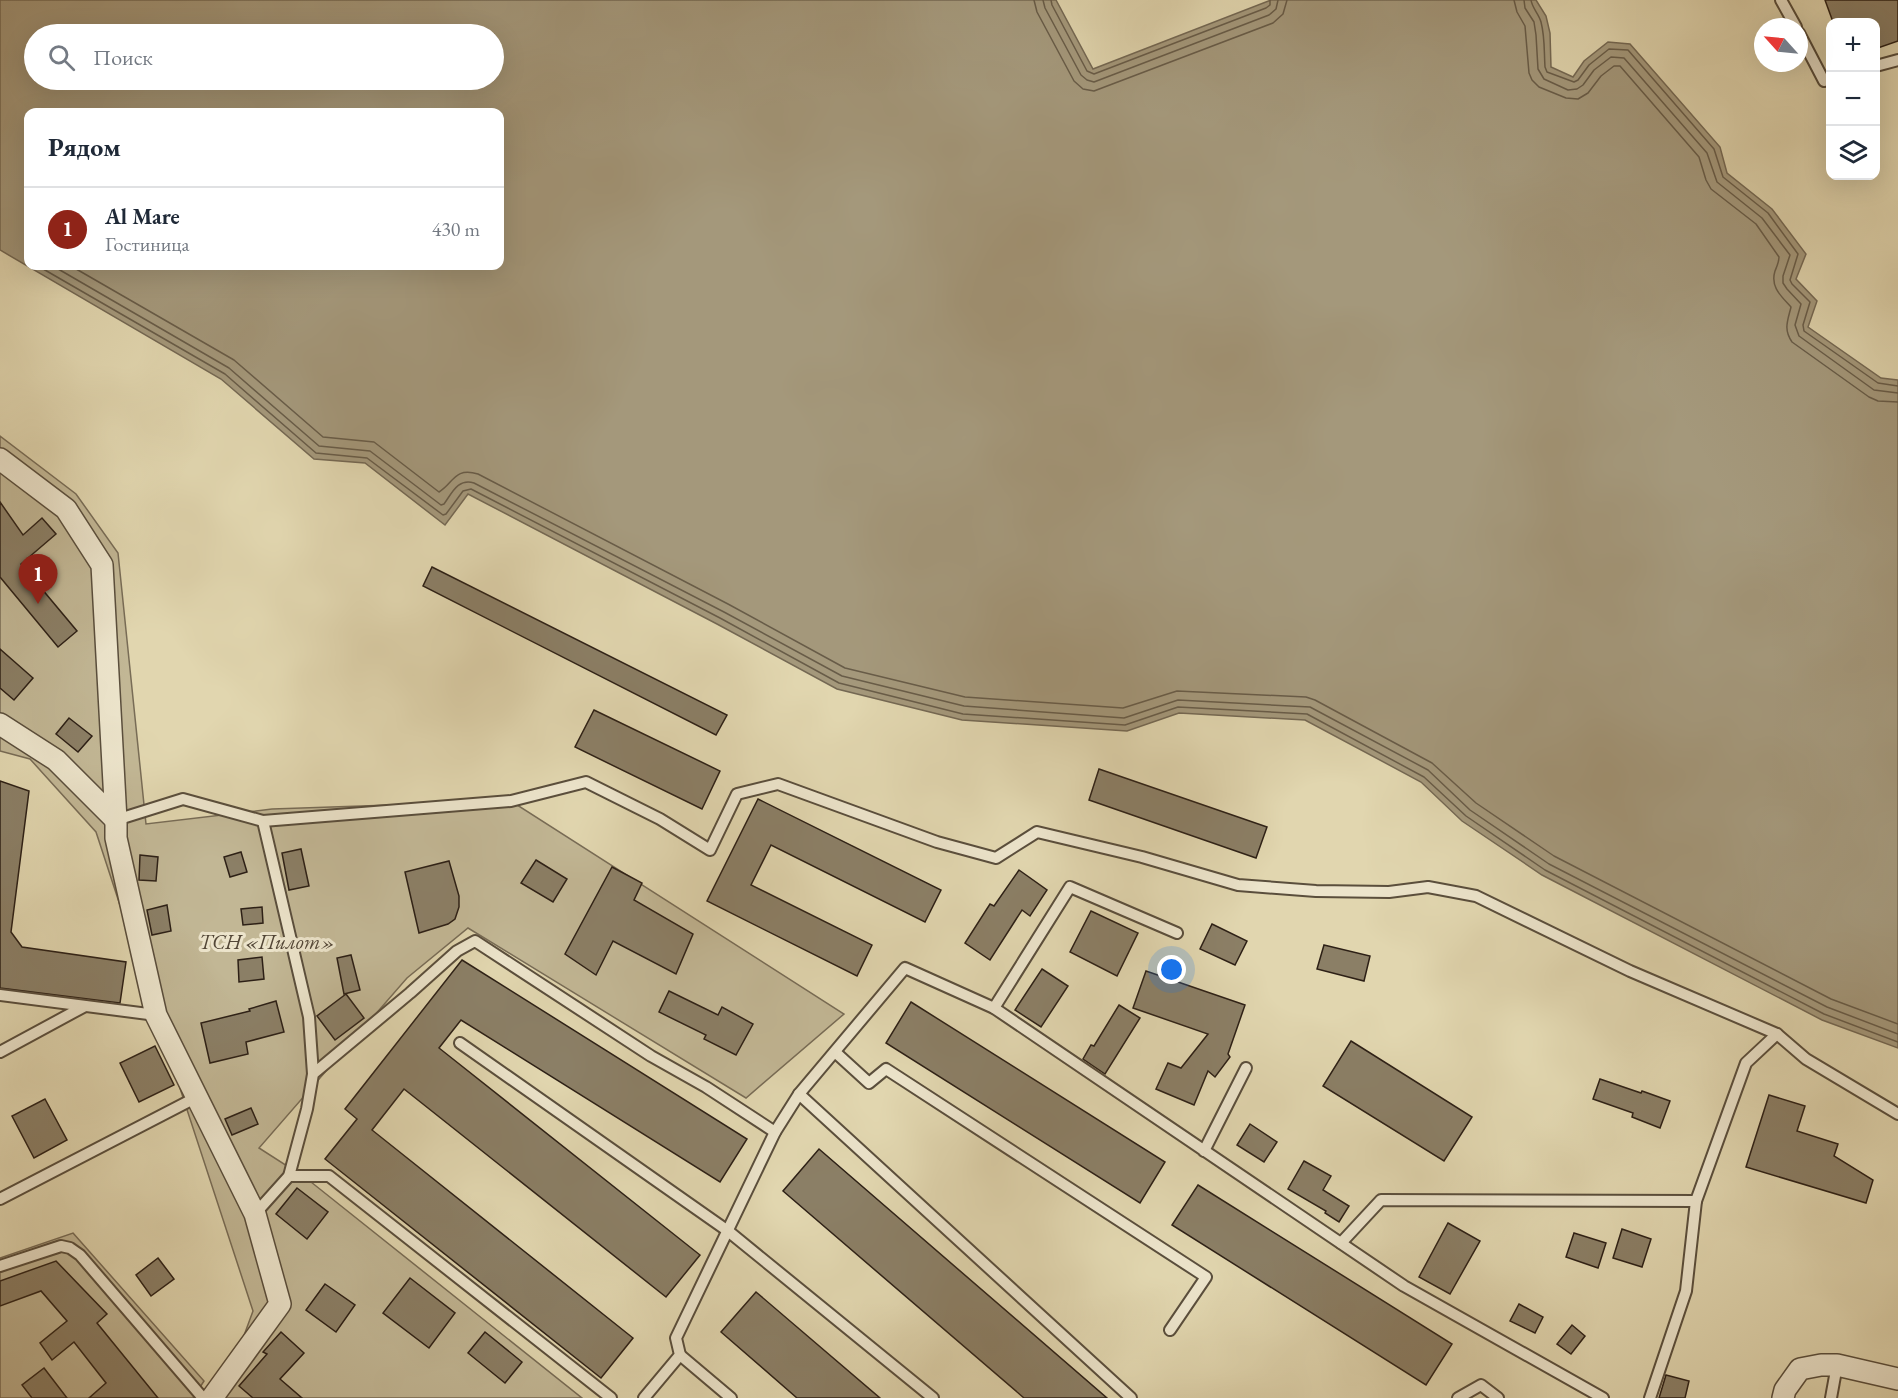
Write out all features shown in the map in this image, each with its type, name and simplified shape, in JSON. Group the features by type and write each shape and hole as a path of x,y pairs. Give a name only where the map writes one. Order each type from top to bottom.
{"street":[{"path":"0,459 66,508 102,565 116,838 156,1015 255,1214 280,1304 212,1398"},
{"path":"2,726 56,760 116,820"},
{"path":"1783,1398 1785,1390 1800,1369 1821,1365 1837,1365 1898,1379"}],"lane":[{"path":"1781,0 1791,18"},
{"path":"1808,50 1824,81 1826,80"},
{"path":"1880,65 1898,60"},
{"path":"116,820 183,799 262,821 511,801 586,782 660,819 710,850 737,794 778,784 937,842 996,858 1037,832 1142,857 1238,885 1316,891 1389,892 1428,887 1476,896 1630,970 1778,1034 1806,1059 1898,1114"},
{"path":"255,1214 288,1176 307,1108 313,1074 309,1017 262,821"},
{"path":"994,1008 1070,887 1177,933"},
{"path":"313,1074 457,951 475,941 651,1056 706,1087 775,1132"},
{"path":"731,1398 680,1355 676,1338 775,1132 799,1094 906,968 994,1008 1404,1286 1602,1398"},
{"path":"0,995 156,1015"},
{"path":"0,1052 85,1006"},
{"path":"1650,1398 1686,1291 1696,1201 1746,1063 1778,1034"},
{"path":"460,1043 729,1231 933,1398"},
{"path":"835,1052 869,1083 886,1069 1206,1277 1170,1330"},
{"path":"1204,1150 1246,1068"},
{"path":"799,1094 1131,1398"},
{"path":"0,1199 197,1097"},
{"path":"288,1176 329,1176 610,1398"},
{"path":"1341,1243 1381,1200 1696,1201"},
{"path":"0,1266 61,1246 70,1248 80,1256 203,1398"},
{"path":"644,1398 680,1355"},
{"path":"1831,1398 1837,1365"},
{"path":"1458,1398 1481,1385 1498,1398"}],"green space":[{"name":"ТСН «Пилот»","path":"0,436 76,494 118,553 146,824 272,809 511,801 844,1014 746,1098 468,928 407,978 259,1148 306,1178 582,1398 221,1398 253,1311 96,832 30,759 0,751"},
{"path":"73,1233 204,1381 193,1398 0,1398 0,1258"}],"water":[{"path":"0,0 1056,0 1093,69 1271,0 1536,0 1546,16 1550,33 1551,67 1573,77 1584,61 1608,42 1630,44 1720,147 1727,173 1772,209 1806,254 1796,279 1817,301 1808,327 1881,378 1898,380 1898,1048 1822,1020 1542,875 1462,821 1421,782 1305,720 1179,713 1127,731 962,720 837,689 468,494 445,525 365,463 314,459 221,379 34,270 504,270 504,108 24,108 24,264 0,250"}],"building":[{"path":"1825,0 1898,0 1898,41 1880,47 1880,18 1832,18"},
{"path":"0,502 23,535 42,518 56,534 21,564 77,631 58,647 0,577"},
{"path":"432,567 727,715 716,735 423,586"},
{"path":"0,649 33,678 14,700 0,688"},
{"path":"594,710 720,771 702,809 575,747"},
{"path":"69,718 92,736 78,752 56,734"},
{"path":"1099,769 1267,827 1256,858 1089,800"},
{"path":"0,781 29,791 11,932 22,947 126,962 120,1003 0,988"},
{"path":"758,799 941,890 925,922 771,845 751,885 872,945 857,976 707,901"},
{"path":"301,849 309,886 289,890 282,853"},
{"path":"241,852 247,872 230,877 224,857"},
{"path":"140,855 158,857 156,881 139,880"},
{"path":"536,860 567,879 553,902 521,883"},
{"path":"449,861 459,896 459,907 455,919 448,924 419,933 405,872"},
{"path":"612,867 642,883 634,900 693,934 676,974 613,941 596,975 565,954"},
{"path":"1019,870 1047,890 1030,916 1022,910 990,960 965,943 990,904 994,906"},
{"path":"167,905 171,931 152,935 147,910"},
{"path":"262,907 263,923 243,925 241,909"},
{"path":"1091,911 1138,933 1117,976 1070,952"},
{"path":"1212,924 1247,941 1235,965 1200,949"},
{"path":"1324,945 1370,956 1364,981 1317,969"},
{"path":"351,955 360,990 344,994 337,958"},
{"path":"262,957 264,979 239,982 238,960"},
{"path":"462,960 747,1139 720,1182 461,1020 439,1048 700,1255 666,1297 404,1089 372,1130 633,1338 601,1378 325,1159 357,1119 345,1109"},
{"path":"1042,969 1068,986 1041,1027 1015,1010"},
{"path":"1146,971 1245,1005 1228,1054 1230,1057 1215,1077 1208,1071 1194,1105 1156,1089 1168,1063 1181,1068 1208,1034 1133,1008"},
{"path":"669,991 718,1015 722,1007 753,1024 736,1055 704,1039 706,1035 659,1012"},
{"path":"346,994 364,1018 335,1040 317,1016"},
{"path":"276,1001 284,1032 246,1042 248,1054 210,1063 201,1023 250,1011 249,1009"},
{"path":"911,1002 1165,1162 1140,1203 886,1043"},
{"path":"1119,1005 1140,1018 1105,1074 1083,1059 1091,1045 1094,1046"},
{"path":"1351,1041 1472,1117 1444,1161 1323,1086"},
{"path":"155,1046 174,1085 139,1102 120,1063"},
{"path":"1600,1079 1670,1101 1660,1128 1632,1117 1633,1113 1593,1099"},
{"path":"1769,1095 1805,1106 1797,1131 1838,1144 1834,1156 1873,1180 1866,1203 1746,1167"},
{"path":"45,1099 67,1140 34,1158 12,1116"},
{"path":"251,1108 258,1124 232,1135 225,1119"},
{"path":"1250,1124 1277,1142 1264,1162 1237,1145"},
{"path":"819,1149 1107,1398 1024,1398 783,1191"},
{"path":"1304,1161 1331,1176 1323,1190 1349,1206 1339,1222 1325,1213 1326,1211 1288,1189"},
{"path":"1198,1185 1452,1344 1426,1385 1172,1225"},
{"path":"297,1188 328,1212 307,1239 276,1214"},
{"path":"1448,1223 1480,1241 1450,1294 1419,1277"},
{"path":"1622,1229 1651,1239 1642,1267 1613,1258"},
{"path":"1574,1233 1606,1243 1598,1268 1566,1257"},
{"path":"158,1258 174,1279 151,1296 136,1275"},
{"path":"56,1261 107,1314 97,1323 158,1398 89,1398 106,1383 74,1342 52,1360 40,1343 67,1321 41,1291 0,1306 0,1281"},
{"path":"410,1278 455,1313 429,1348 383,1313"},
{"path":"325,1284 355,1305 336,1332 306,1310"},
{"path":"756,1292 880,1398 797,1398 721,1332"},
{"path":"1519,1304 1543,1317 1535,1333 1510,1321"},
{"path":"1572,1325 1585,1336 1571,1354 1557,1344"},
{"path":"281,1332 304,1353 280,1379 302,1398 253,1398 239,1386 267,1354 263,1352"},
{"path":"485,1332 522,1362 505,1383 468,1353"},
{"path":"44,1368 67,1398 32,1398 22,1385"},
{"path":"1666,1375 1689,1381 1685,1398 1659,1398"}],"place":[{"name":"Al Mare","path":"38,604"}]}
